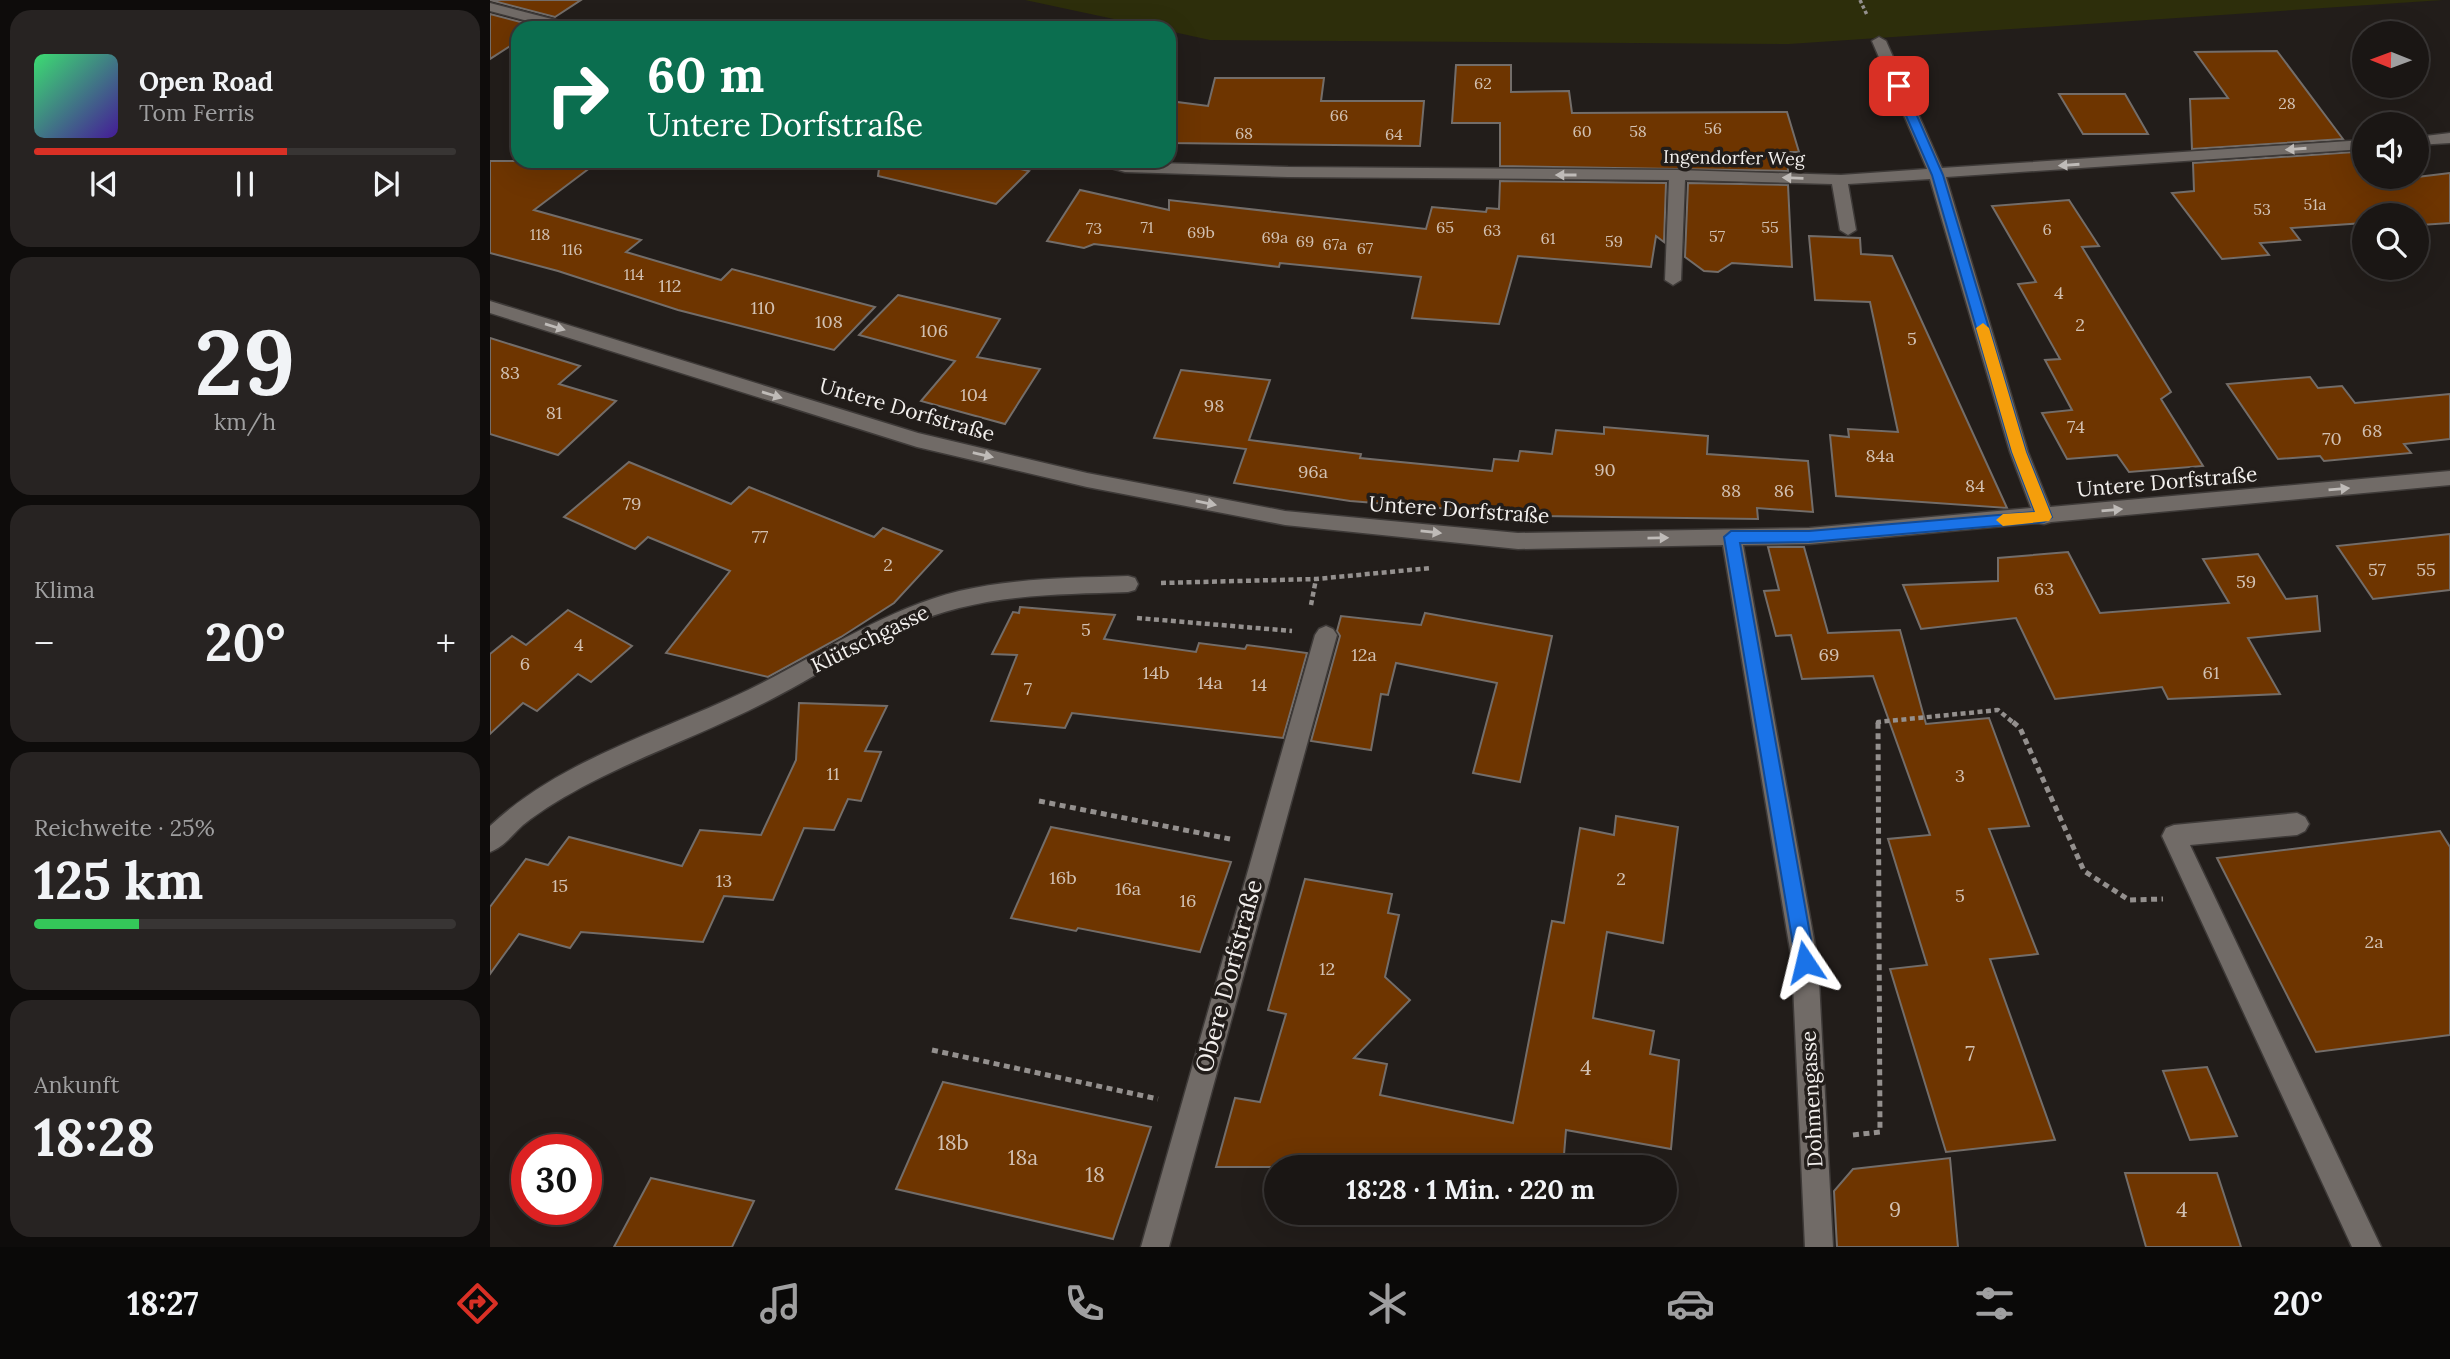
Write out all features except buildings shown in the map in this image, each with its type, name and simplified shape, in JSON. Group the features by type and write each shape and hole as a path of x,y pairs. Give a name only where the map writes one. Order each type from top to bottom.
{"street":[{"path":"490,7 543,21"},
{"path":"1879,41 1937,175 2019,452 2044,517"},
{"path":"2429,140 2450,138"},
{"name":"Ingendorfer Weg","path":"1158,168 1288,172 1677,175 1839,180 2352,145"},
{"path":"1673,281 1677,175"},
{"path":"1839,180 1848,230"},
{"name":"Untere Dorfstraße","path":"490,307 917,440 1087,480 1271,515 1517,541 1809,536 2044,517 2450,478"},
{"name":"Dohmengasse","path":"1731,537 1805,962 1819,1247"},
{"name":"Klütschgasse","path":"490,841 537,802 596,770 757,697 886,629 934,607 1047,586 1128,584"},
{"name":"Obere Dorfstraße","path":"1155,1247 1326,635"},
{"path":"2297,824 2174,836 2367,1247"}],"path":[{"path":"1128,584 1317,579 1378,573"},
{"path":"1129,617 1277,629"},
{"path":"1815,1140 1880,1132 1878,722 1998,710 2020,728 2084,871 2129,900 2203,898"},
{"path":"1039,801 1265,846"},
{"path":"932,1050 1193,1106"}],"shaded area":[{"path":"1025,0 2443,0 1789,44 1210,40 1176,33 1176,21 1123,21"}],"slow traffic":[{"path":"1983,328 2019,452 2044,517 2003,520"}],"route":[{"path":"1805,962 1731,537 1809,536 2044,517 2019,452 1937,175 1899,86"}]}
